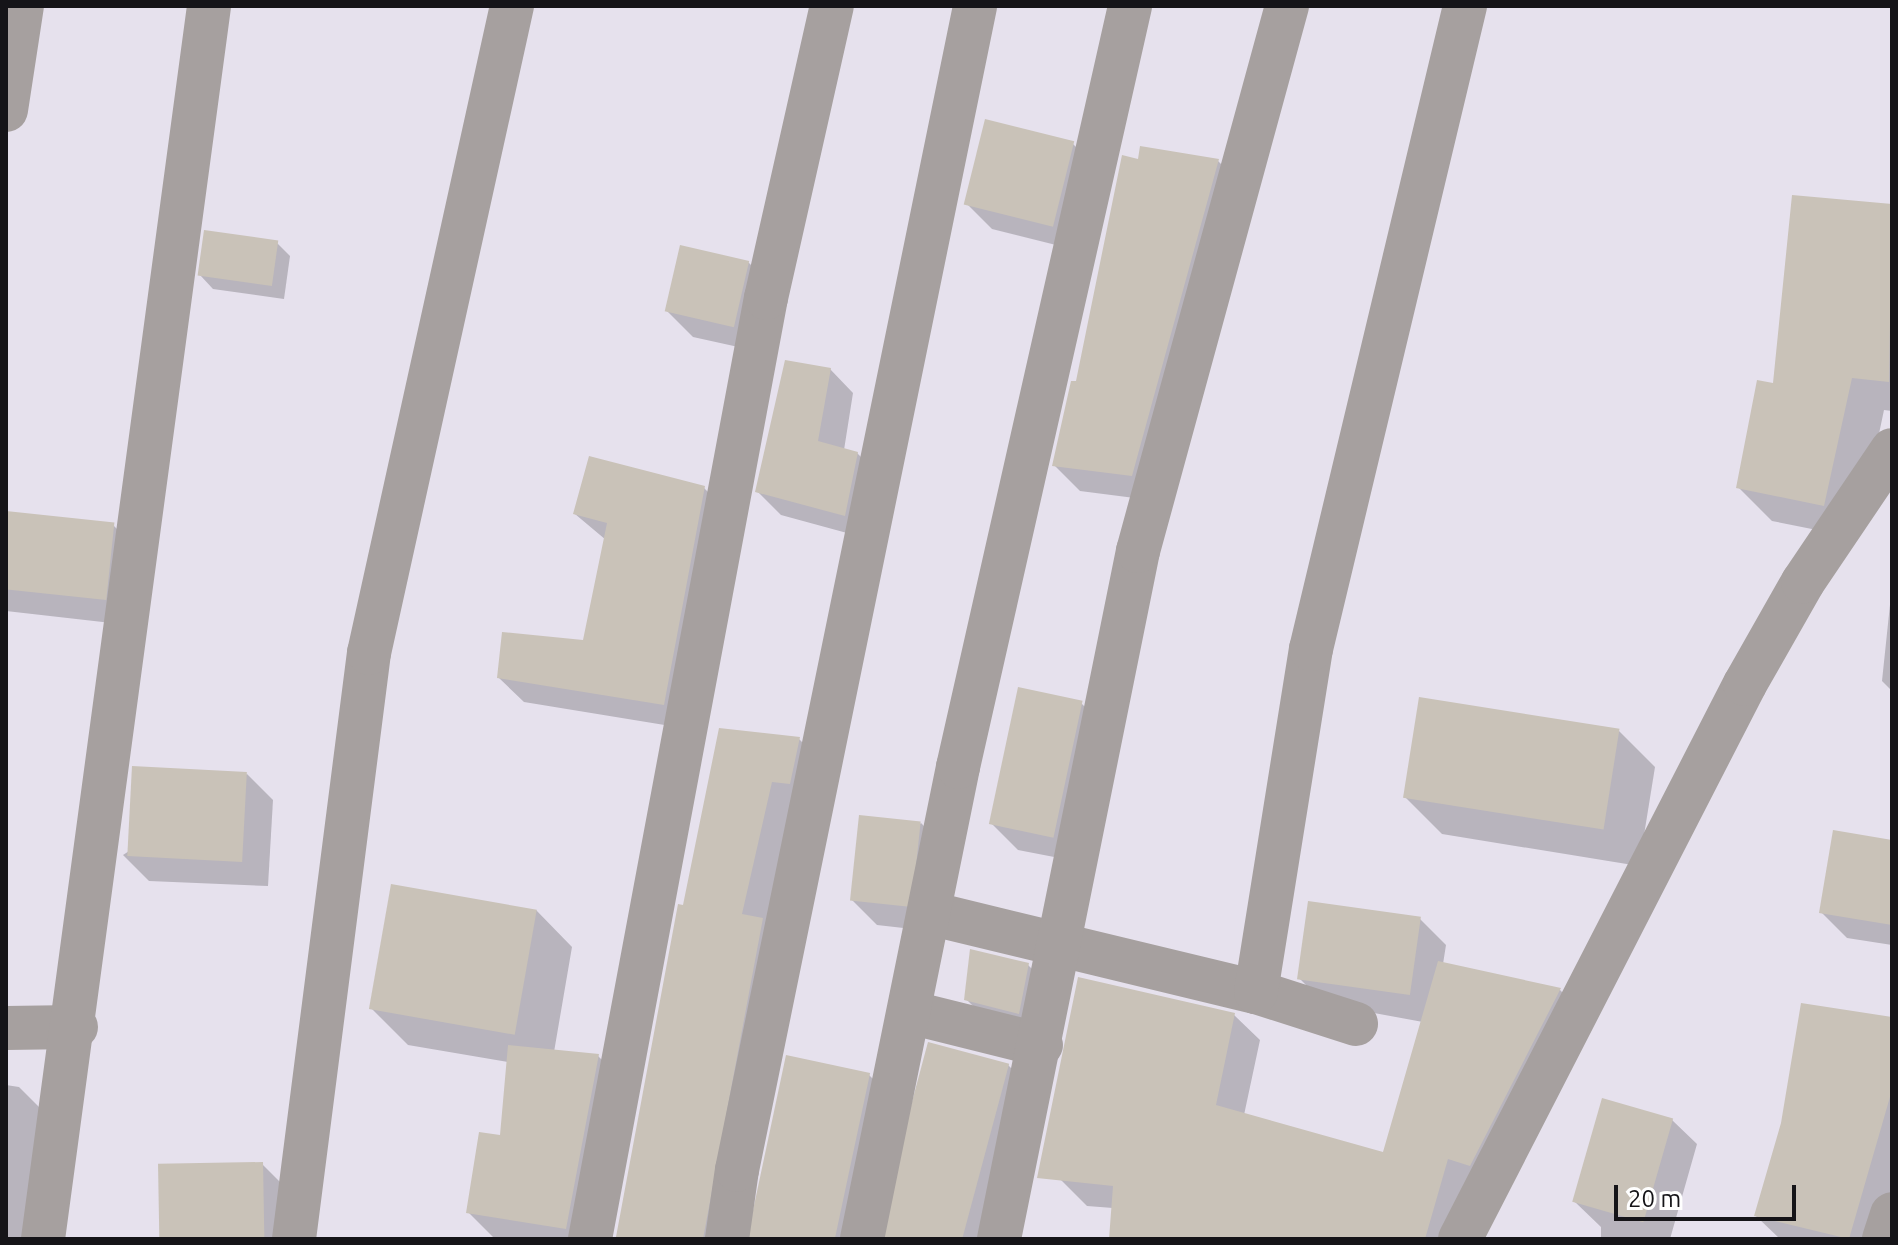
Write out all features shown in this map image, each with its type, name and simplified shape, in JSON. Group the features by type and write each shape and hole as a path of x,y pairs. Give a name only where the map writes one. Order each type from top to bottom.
{"street":[{"path":"6,110 22,6"},
{"path":"43,1239 76,1027 209,6"},
{"path":"294,1239 369,653 512,6"},
{"path":"590,1239 766,298 832,6"},
{"path":"727,1239 737,1170 975,6"},
{"path":"862,1239 929,913 1130,6"},
{"path":"999,1239 1061,949 1138,551 1287,6"},
{"path":"1256,992 1311,649 1465,6"},
{"path":"1460,1239 1745,684 1803,582 1892,450"},
{"path":"929,913 1061,949 1256,992 1356,1024"},
{"path":"909,1012 1041,1045"},
{"path":"6,1028 76,1027"},
{"path":"1884,1239 1892,1214"}],"building":[{"path":"985,119 1074,141 1053,227 964,204"},
{"path":"1140,146 1219,159 1132,476 1052,466 1071,381 1076,381 1122,155 1138,159"},
{"path":"1792,195 1892,204 1889,382 1852,378 1824,506 1736,488 1757,380 1773,383"},
{"path":"204,230 278,240 272,286 198,276"},
{"path":"680,245 749,261 734,327 665,311"},
{"path":"785,360 831,368 818,441 858,452 845,516 755,492"},
{"path":"589,456 705,486 664,705 497,678 502,632 583,640 607,523 573,514"},
{"path":"6,511 114,522 106,600 6,589"},
{"path":"1018,687 1083,701 1053,838 989,824"},
{"path":"1419,697 1620,729 1604,830 1403,798"},
{"path":"719,728 800,737 790,784 772,782 742,914 763,918 703,1239 616,1237 678,904 683,905"},
{"path":"132,766 247,772 242,862 127,856"},
{"path":"859,815 921,821 912,907 850,901"},
{"path":"1833,830 1892,840 1892,925 1819,913"},
{"path":"391,884 537,910 515,1035 369,1009"},
{"path":"1308,901 1421,917 1410,995 1297,979"},
{"path":"970,949 1029,963 1019,1014 964,1000"},
{"path":"1438,961 1561,988 1470,1166 1448,1159 1425,1239 1109,1239 1113,1186 1037,1178 1078,977 1235,1013 1216,1105 1383,1152"},
{"path":"1801,1003 1892,1017 1892,1090 1849,1239 1754,1216 1781,1123"},
{"path":"928,1042 1009,1064 962,1239 887,1239 876,1236"},
{"path":"508,1045 599,1054 566,1229 466,1213 479,1132 500,1135"},
{"path":"786,1055 870,1073 835,1239 747,1238"},
{"path":"1602,1098 1673,1118 1643,1222 1572,1202"},
{"path":"263,1162 264,1239 159,1239 158,1164"}]}
